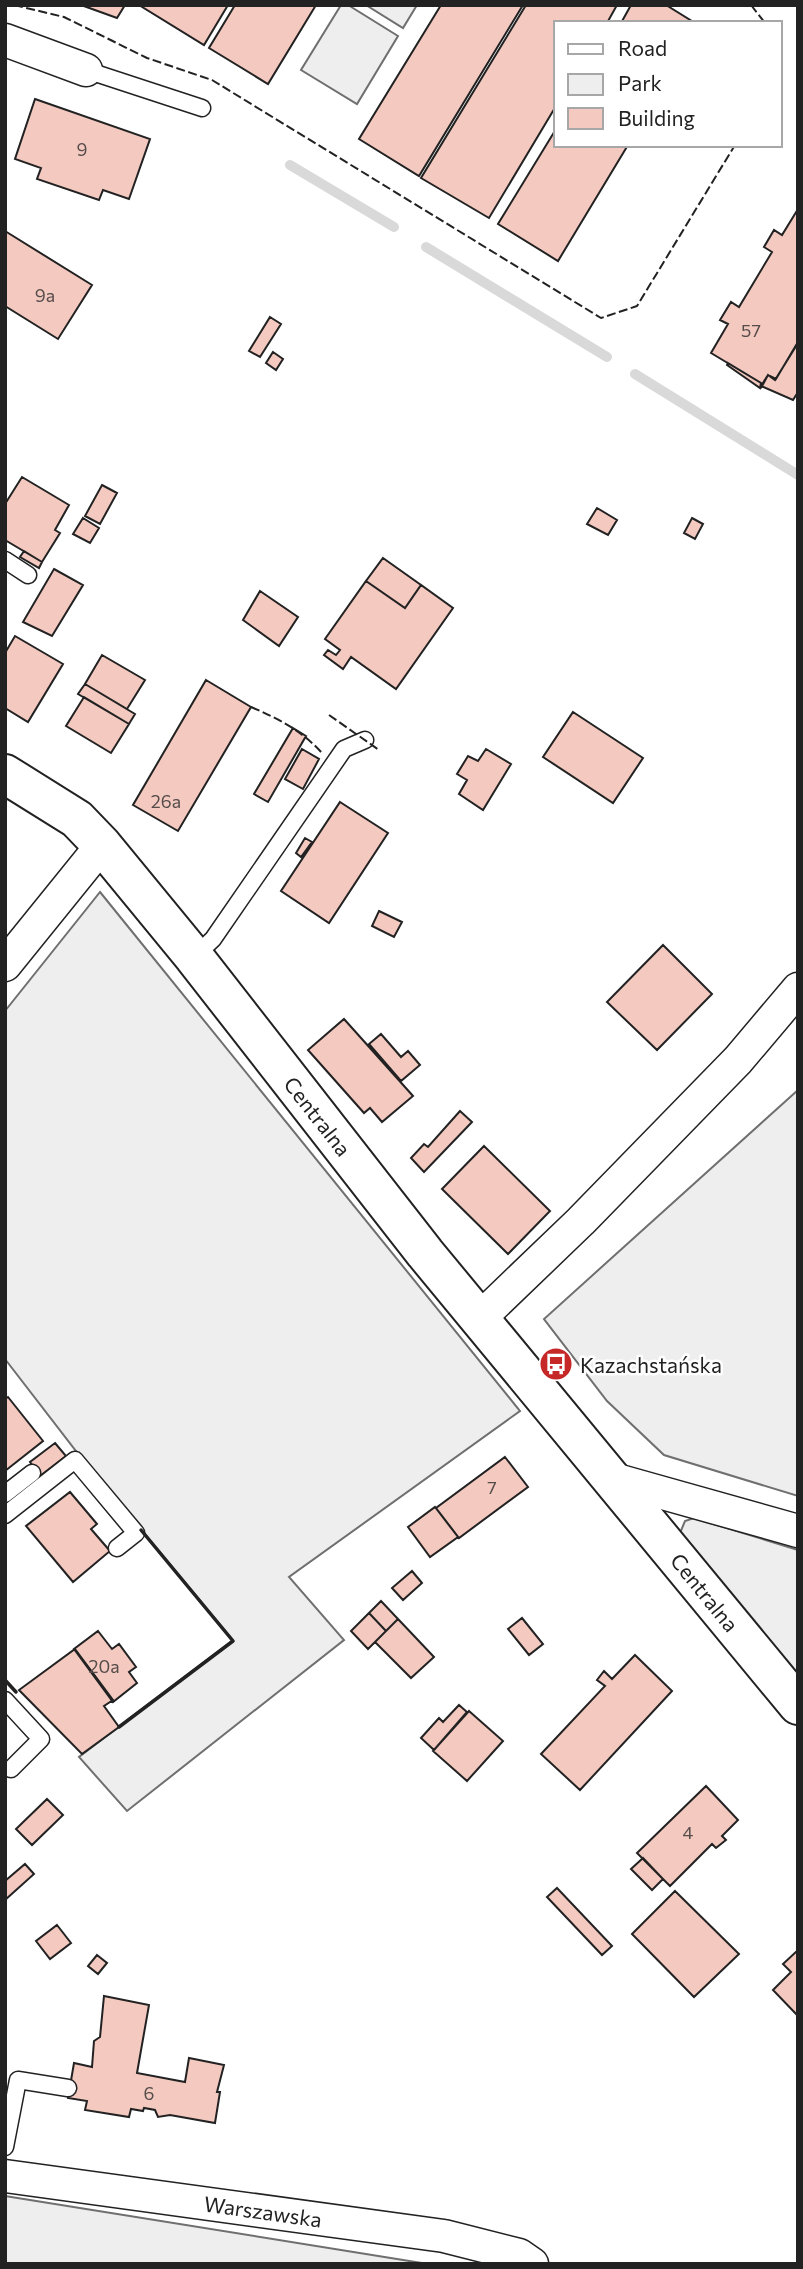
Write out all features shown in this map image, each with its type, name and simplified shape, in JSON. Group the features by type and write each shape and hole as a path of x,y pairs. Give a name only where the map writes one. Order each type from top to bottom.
{"street":[{"path":"5,40 86,70"},
{"name":"Centralna","path":"5,775 76,819 102,845 194,957 479,1319 798,1705"},
{"path":"5,965 102,845"},
{"path":"479,1319 581,1221 738,1060 798,989"},
{"path":"613,1479 798,1531"},
{"name":"Warszawska","path":"5,2176 444,2236 525,2259"}],"lane":[{"path":"86,70 202,108"},
{"path":"5,560 28,575"},
{"path":"194,957 213,939 344,749 365,740"},
{"path":"5,1515 75,1460 136,1533 117,1548"},
{"path":"5,1494 32,1473"},
{"path":"5,1700 41,1739 11,1769"},
{"path":"5,2147 12,2077 68,2088"}],"green space":[{"path":"341,5 348,5 398,36 357,104 301,70"},
{"path":"366,5 417,5 403,28"},
{"path":"100,892 520,1411 289,1577 344,1640 127,1811 79,1757 233,1640 76,1451 5,1359 5,1011"},
{"path":"798,1090 798,1496 664,1455 607,1401 544,1319"},
{"path":"694,1518 798,1550 798,1676 680,1533 685,1521"},
{"path":"5,2196 428,2264 5,2264"}],"building":[{"path":"81,5 125,5 117,18"},
{"path":"139,5 228,5 204,45"},
{"path":"235,5 316,5 268,84 209,48"},
{"path":"441,5 523,5 419,176 359,139"},
{"path":"526,5 617,5 608,21 554,21 554,109 489,218 421,178"},
{"path":"631,5 666,5 692,21 622,21"},
{"path":"35,99 150,139 129,199 103,190 99,200 37,179 41,168 15,159"},
{"path":"554,132 554,147 627,147 558,261 498,224"},
{"path":"798,209 798,343 775,380 768,375 761,388 761,383 711,353 728,324 720,320 731,302 739,307 772,252 764,247 774,230 782,235"},
{"path":"5,231 92,285 58,339 5,306"},
{"path":"270,317 281,324 260,357 249,351"},
{"path":"798,342 798,392 793,400 761,386 768,375 776,379"},
{"path":"273,352 283,359 276,370 266,363"},
{"path":"728,363 761,383 760,388 727,365"},
{"path":"22,477 69,505 55,530 60,533 42,562 5,540 5,504"},
{"path":"102,485 117,493 100,524 85,516"},
{"path":"597,508 617,520 608,535 587,524"},
{"path":"83,518 99,528 90,543 73,534"},
{"path":"692,518 703,524 695,539 684,533"},
{"path":"24,551 42,562 39,568 20,557"},
{"path":"383,558 421,585 405,608 366,581"},
{"path":"54,569 83,585 52,636 23,622"},
{"path":"366,581 405,608 421,585 453,608 396,689 351,657 343,669 324,655 328,650 336,655 340,650 325,639"},
{"path":"260,591 298,617 279,646 243,620"},
{"path":"15,636 63,664 28,722 5,708 5,653"},
{"path":"102,655 145,680 127,709 85,684"},
{"path":"206,680 251,707 178,831 133,805"},
{"path":"85,684 135,714 129,724 78,694"},
{"path":"84,697 129,724 111,753 66,726"},
{"path":"573,712 643,758 613,803 543,757"},
{"path":"293,728 306,736 268,802 254,794"},
{"path":"302,749 319,759 303,789 285,779"},
{"path":"486,749 511,764 483,810 459,794 467,780 457,774 468,756 478,761"},
{"path":"340,802 388,833 329,923 281,891"},
{"path":"305,838 312,842 301,857 296,853"},
{"path":"379,911 402,922 394,937 372,926"},
{"path":"663,945 712,994 657,1050 607,1002"},
{"path":"344,1019 413,1096 382,1122 370,1108 364,1113 308,1050"},
{"path":"381,1034 401,1057 408,1051 420,1065 401,1081 369,1044"},
{"path":"460,1111 472,1122 424,1172 411,1158 424,1144 428,1147"},
{"path":"484,1146 550,1211 508,1254 442,1189"},
{"path":"8,1397 43,1441 5,1471 5,1399"},
{"path":"55,1443 66,1456 40,1476 30,1462"},
{"path":"505,1457 528,1487 459,1538 436,1508"},
{"path":"70,1492 97,1524 91,1529 110,1551 73,1582 26,1526"},
{"path":"435,1507 458,1537 430,1557 408,1527"},
{"path":"412,1571 422,1583 403,1600 392,1588"},
{"path":"381,1601 398,1619 386,1631 369,1613"},
{"path":"369,1613 386,1631 368,1649 351,1631"},
{"path":"522,1618 543,1644 529,1655 508,1629"},
{"path":"398,1619 434,1657 411,1678 375,1642"},
{"path":"98,1631 112,1649 119,1644 136,1667 129,1672 137,1683 113,1702 74,1649"},
{"path":"75,1649 113,1700 104,1706 119,1727 82,1754 19,1690"},
{"path":"635,1655 672,1691 580,1790 541,1754 605,1686 597,1680 604,1671 612,1679"},
{"path":"459,1705 467,1712 434,1750 421,1738 439,1718 443,1722"},
{"path":"469,1711 503,1741 467,1781 433,1751"},
{"path":"706,1786 738,1820 722,1836 726,1840 716,1848 712,1844 670,1886 637,1853"},
{"path":"47,1799 63,1815 32,1845 16,1829"},
{"path":"643,1858 663,1879 652,1890 631,1869"},
{"path":"25,1864 34,1874 5,1900 5,1881"},
{"path":"557,1888 612,1946 602,1955 547,1897"},
{"path":"675,1891 739,1954 694,1997 632,1934"},
{"path":"57,1925 71,1943 50,1959 36,1941"},
{"path":"798,1950 798,2016 773,1990 791,1972 783,1964"},
{"path":"97,1955 107,1963 98,1974 88,1966"},
{"path":"104,1996 149,2005 137,2073 185,2082 189,2058 224,2065 217,2092 220,2092 215,2123 170,2115 158,2117 155,2110 144,2108 143,2111 131,2109 129,2117 85,2110 87,2101 68,2098 74,2063 92,2067 94,2041 100,2037"}],"waterway":[{"path":"290,165 394,227"},
{"path":"426,247 607,357"},
{"path":"635,374 798,475"}],"fence":[{"path":"14,5 64,17 147,58 212,80 601,318 637,306 734,147"},
{"path":"751,5 763,21"},
{"path":"251,707 289,726 322,753"},
{"path":"329,715 379,750"}],"wall":[{"path":"119,1727 233,1641 141,1530"},
{"path":"5,1680 16,1692"}],"place":[{"name":"Kazachstańska","path":"556,1364"}]}
